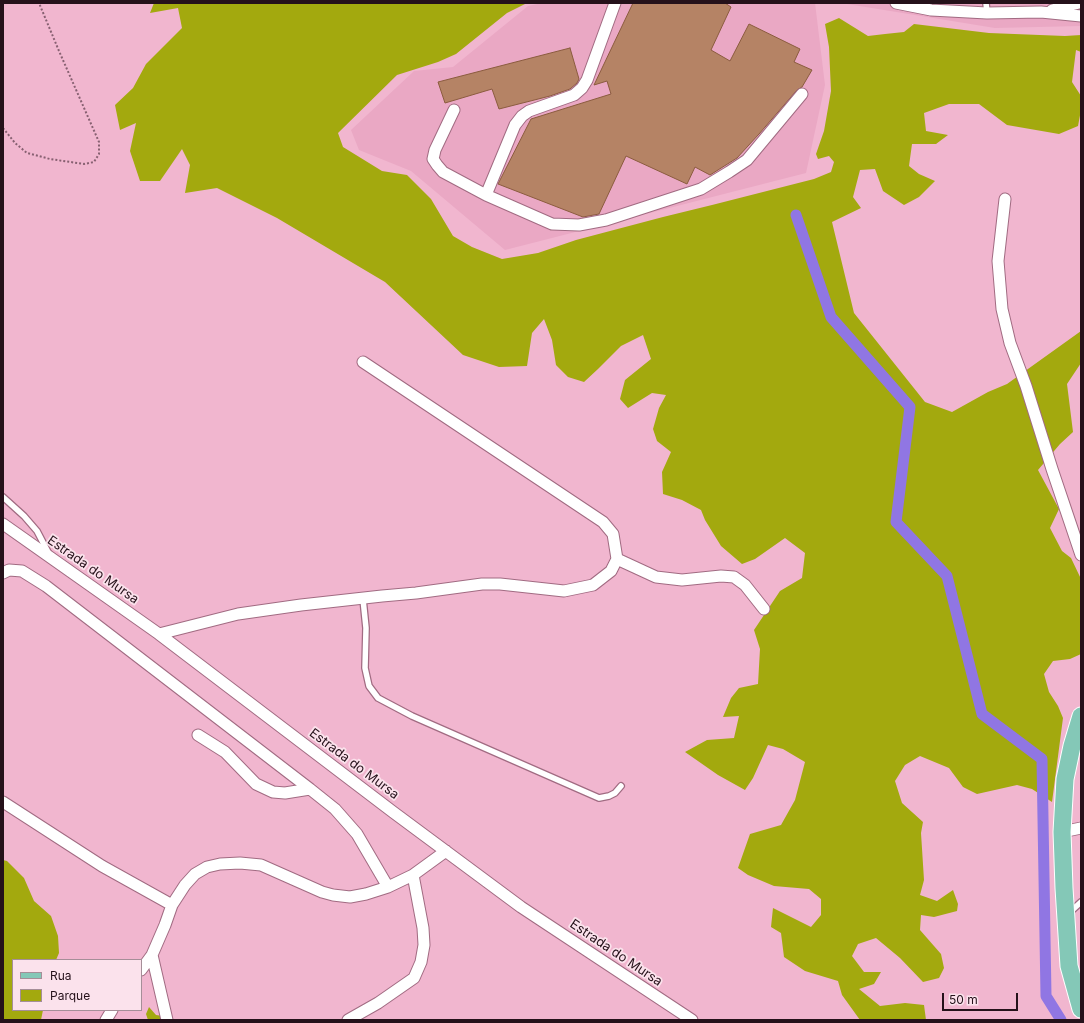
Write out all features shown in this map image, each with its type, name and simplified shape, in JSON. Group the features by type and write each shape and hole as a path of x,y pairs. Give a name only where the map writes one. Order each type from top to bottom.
{"main road":[{"path":"1081,716 1072,746 1065,779 1062,832 1069,966 1081,1009"}],"street":[{"path":"486,195 516,126 522,116 529,111 574,95 588,80 615,3"},
{"path":"896,3 931,10 987,8 1081,16"},
{"path":"1041,12 1079,3"},
{"path":"454,110 435,150 434,158 437,165 444,172 486,195 552,224 579,225 613,217 700,189 729,172 747,160 802,94"},
{"path":"1005,200 998,261 1002,309 1010,343 1026,386 1081,554"},
{"path":"159,634 238,614 482,584 500,584 564,591 593,585 611,572 617,559 613,534 602,522 363,362"},
{"name":"Estrada do Mursa","path":"3,524 159,634 521,907 692,1020"},
{"path":"617,559 656,577 682,580 721,576 734,577 745,585 764,609"},
{"path":"3,573 8,570 22,571 46,586 335,809 357,834 388,887"},
{"path":"198,735 224,752 256,784 273,792 285,793 310,789"},
{"path":"3,802 102,866 172,905"},
{"path":"1062,832 1081,828"},
{"path":"142,969 152,955 172,905 185,885 195,874 207,867 220,864 240,863 261,865 322,892 350,897 388,887 413,875 446,851"},
{"path":"348,1020 378,1003 414,978 421,962 424,945 423,928 413,875"},
{"path":"152,955 167,1020"},
{"path":"106,1020 111,1011"}],"lane":[{"path":"3,497 24,516 37,531 51,557"},
{"path":"363,599 366,628 365,668 369,686 378,698 419,720 599,798 615,793 621,786"},
{"path":"1066,915 1081,902"}],"path":[{"path":"3,128 15,143 27,153 50,159 84,164 94,162 99,154 99,142 39,3"}],"shaded area":[{"path":"542,3 815,3 825,85 806,173 505,250 411,171 359,150 351,130 414,71 453,67 528,6"},
{"path":"841,3 1081,3 1081,26 995,28"}],"green space":[{"path":"154,3 527,3 507,13 456,54 438,62 397,75 338,133 343,147 382,171 407,175 431,199 453,236 472,247 502,259 538,253 576,240 814,179 831,172 834,162 829,156 818,159 816,154 824,131 831,91 829,47 825,24 839,18 868,36 904,32 914,24 989,33 1065,36 1081,35 1081,52 1076,50 1072,82 1081,96 1081,110 1078,126 1059,134 1007,125 979,104 949,104 924,113 926,131 948,135 936,144 912,144 909,166 919,174 935,181 919,197 904,205 883,191 875,169 860,170 853,197 861,208 832,222 854,313 925,402 952,412 988,392 1007,384 1081,331 1081,363 1067,384 1073,432 1060,444 1038,470 1059,509 1050,528 1062,551 1071,558 1081,579 1081,654 1070,659 1053,661 1044,674 1049,692 1058,706 1063,718 1052,802 1032,789 1017,785 977,794 963,787 949,768 920,756 905,765 895,781 902,803 923,822 921,833 924,880 920,895 937,901 953,890 958,904 957,911 934,917 921,915 920,930 941,954 944,968 939,978 923,982 900,958 876,938 858,944 852,956 864,972 881,972 874,984 859,989 880,1006 905,1003 924,1005 926,1020 860,1020 842,995 838,981 805,971 784,957 781,933 771,927 773,908 811,927 821,915 821,899 809,889 774,886 748,875 738,868 750,834 781,825 795,800 805,762 783,749 768,745 753,778 745,790 718,775 685,752 707,740 734,738 739,716 723,717 731,698 739,688 758,684 760,649 754,630 780,591 802,578 805,553 785,538 755,559 742,564 721,546 705,520 701,510 682,500 663,494 662,472 671,452 657,441 653,429 659,408 666,395 652,393 628,408 620,399 625,380 651,359 643,335 621,346 584,382 568,377 556,365 552,340 544,319 532,333 527,366 499,367 463,355 385,282 277,218 217,188 185,193 190,165 182,149 160,181 140,181 130,151 136,123 120,130 115,105 133,88 146,64 182,28 178,8 150,13"},
{"path":"3,860 7,861 24,878 34,901 51,916 58,936 59,953 56,959 12,959 12,1011 43,1011 41,1020 3,1020"},
{"path":"149,1007 156,1015 170,1017 172,1020 148,1020 146,1014"}],"building":[{"path":"633,3 725,3 731,7 711,50 730,61 749,24 800,49 794,62 812,70 802,87 797,90 737,158 710,175 695,167 687,184 626,156 599,214 583,217 498,184 531,119 611,94 607,81 594,85"},
{"path":"570,48 579,79 570,89 550,96 499,109 492,89 445,103 438,82"}],"waterway":[{"path":"796,215 831,317 910,407 896,522 947,576 982,714 1042,759 1046,996 1061,1020"}]}
